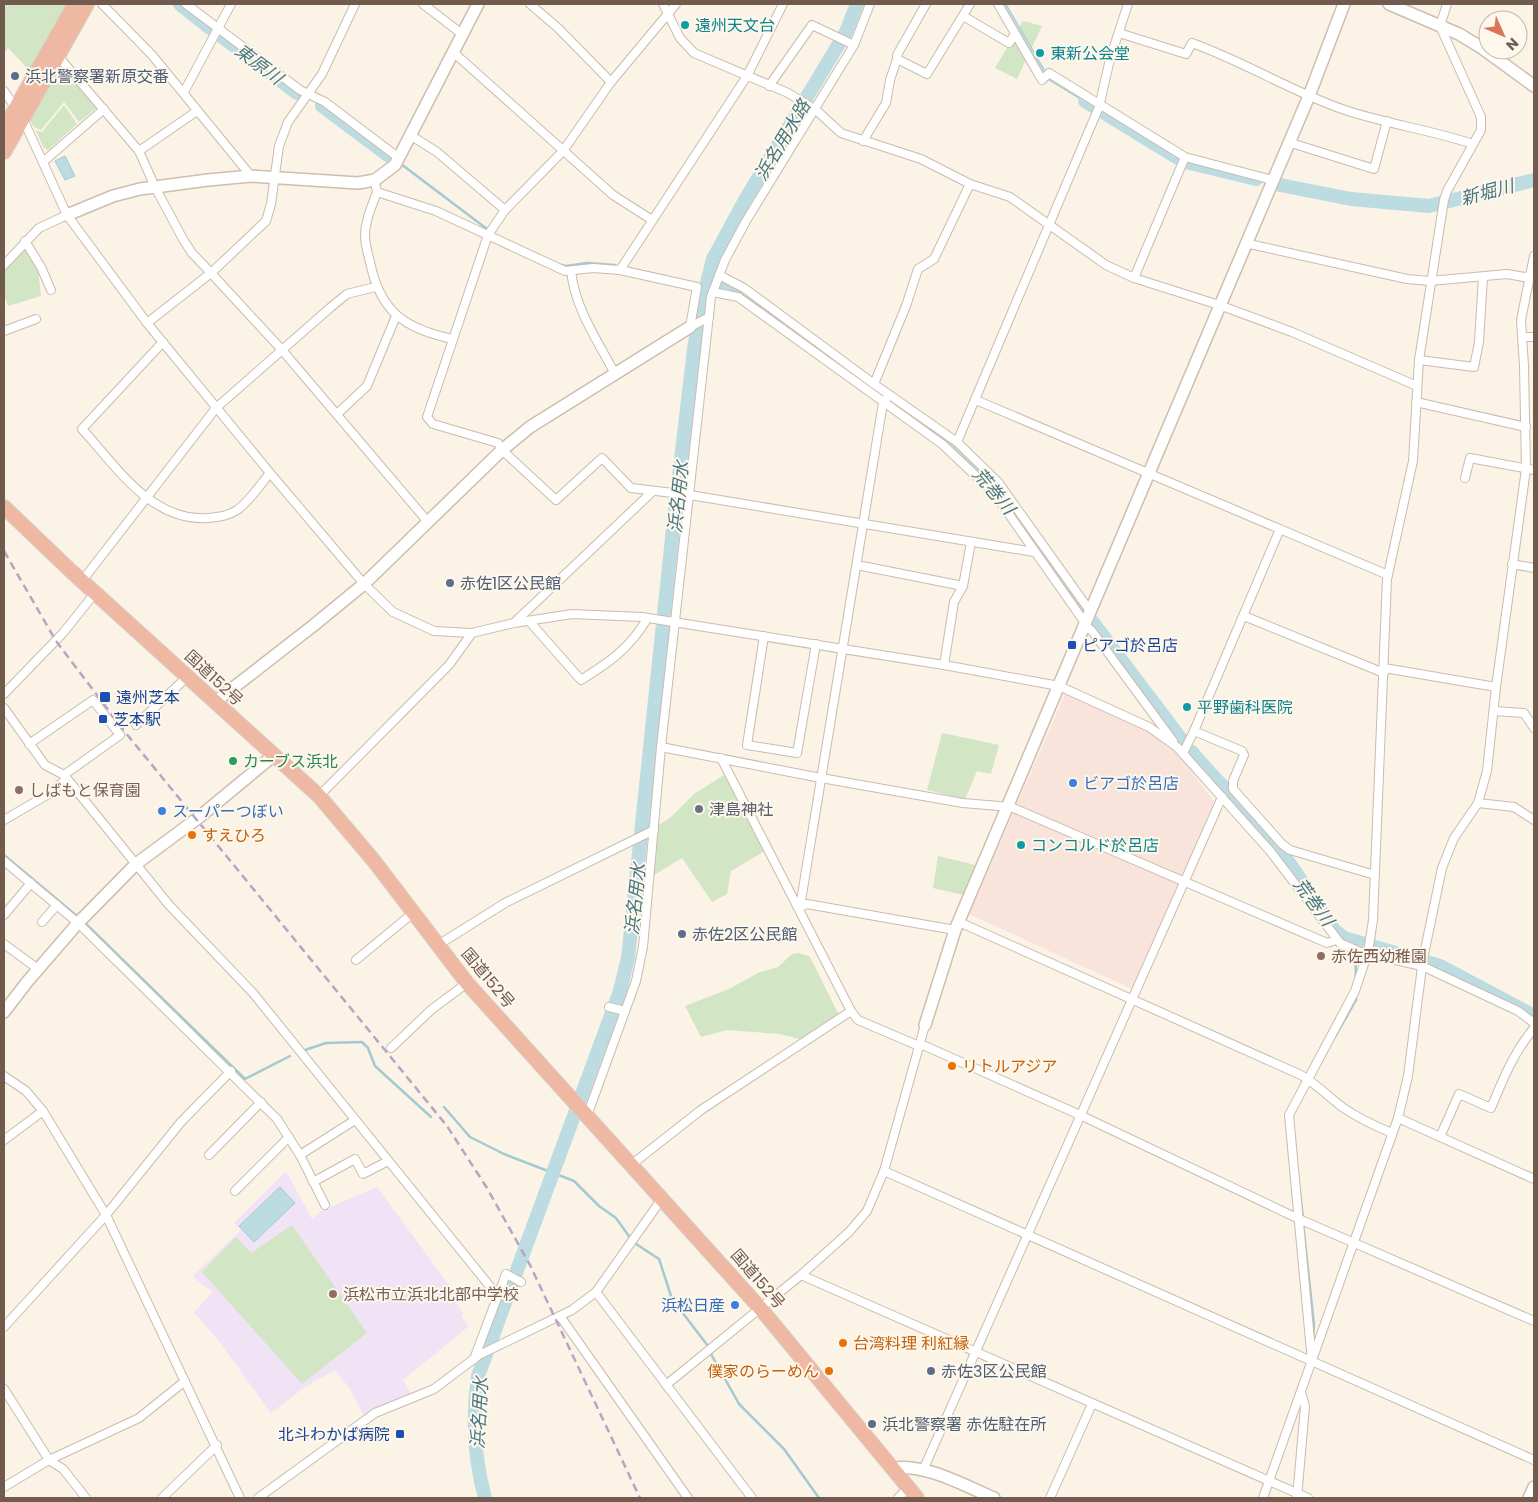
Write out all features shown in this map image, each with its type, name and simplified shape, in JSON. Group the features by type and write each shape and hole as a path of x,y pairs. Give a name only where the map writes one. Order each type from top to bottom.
{"highway":[{"path":"4,129 74,4"},
{"path":"4,152 87,4"},
{"name":"国道152号","path":"4,507 95,593 319,796 374,861 467,983 761,1309 913,1493"}],"street":[{"path":"102,4 152,55 251,176"},
{"path":"186,4 308,95 325,102 399,158"},
{"path":"184,92 231,4"},
{"path":"147,323 210,273 266,221 271,204 279,146 288,122 322,74 355,4"},
{"path":"423,4 462,34"},
{"path":"453,339 423,331 396,316 375,287 364,237 376,186 399,158 478,4"},
{"path":"530,4 558,28 611,82"},
{"path":"663,4 680,38 694,53 799,99 814,109 841,133 921,159 970,184 1010,197 1106,265 1134,278 1219,305 1292,332 1417,386"},
{"path":"676,4 611,82 563,151 505,210 488,236 427,417 433,424 494,441 556,500 602,458 631,488 688,495 1034,552"},
{"path":"620,270 747,76 783,4"},
{"path":"585,1114 623,1010 636,981 643,947 651,831 688,495 713,292 719,275 746,221 814,109 851,44 870,4"},
{"path":"863,141 886,103 897,55 926,4"},
{"path":"897,59 927,74 970,4"},
{"path":"998,4 1042,80 1049,73 1098,108 1185,157 1272,180"},
{"path":"957,442 1098,108 1110,59 1128,4"},
{"path":"666,1385 801,1275 849,1232 867,1211 884,1171 925,1025 957,926 1309,96 1344,4"},
{"path":"1389,4 1440,26 1482,48 1534,86"},
{"path":"1312,1362 1288,1122 1291,1108 1355,991 1368,952 1373,920 1388,575 1413,461 1419,360 1430,281 1446,191 1482,130 1481,117 1440,26 1447,4"},
{"path":"963,16 1009,43 1015,34"},
{"path":"769,86 812,25 851,44"},
{"path":"1119,33 1186,54 1192,43 1230,57 1309,96 1345,110 1473,144"},
{"path":"453,52 612,195 652,220"},
{"path":"58,56 140,151 155,187 192,253 282,350 428,522"},
{"path":"4,91 23,119 67,215 147,323 364,584 385,606 410,622 434,631 472,633 529,620 572,614 674,621 944,665 1059,686 1149,727 1180,750"},
{"path":"43,162 104,109"},
{"path":"140,151 197,111"},
{"path":"1288,142 1374,169 1387,121"},
{"path":"410,135 438,152 505,210"},
{"path":"1134,278 1185,157"},
{"path":"4,265 39,228 113,196 155,187 251,176 358,183 376,186 436,211 550,265 571,271 593,268 620,270 697,286 690,327"},
{"path":"874,384 906,306 918,268 934,259 970,184"},
{"path":"25,242 41,267 50,290"},
{"path":"1246,243 1407,279 1430,281 1507,274 1532,275"},
{"path":"1263,1498 1398,1118 1408,1076 1423,963 1445,859 1454,838 1478,803 1487,771 1496,687 1526,469 1521,320 1532,275 1534,256"},
{"path":"571,271 573,292 616,374"},
{"path":"719,275 744,288 874,384 886,398 962,462 994,493 1034,552 1087,619"},
{"path":"1419,360 1474,367 1479,342 1483,276"},
{"path":"82,581 216,408 347,294 375,287"},
{"path":"713,292 738,297 886,398 957,442 998,482 1087,619 1092,631 1180,750 1281,864 1336,940 1349,949 1423,963 1518,1011 1534,1023"},
{"path":"336,414 366,386 396,316"},
{"path":"214,702 364,584 502,450 530,427 709,317"},
{"path":"4,331 36,320"},
{"path":"1522,337 1534,337"},
{"path":"163,342 82,429 146,499 180,517 195,519 223,517 238,510 270,473"},
{"path":"800,907 841,648 886,398"},
{"path":"976,400 1148,475 1388,575"},
{"path":"1416,402 1526,428"},
{"path":"1465,478 1470,458 1534,470"},
{"path":"514,623 653,491"},
{"path":"1180,750 1194,731 1280,529"},
{"path":"944,665 954,602 963,586 971,542"},
{"path":"1512,564 1534,568"},
{"path":"857,565 963,586"},
{"path":"4,694 63,633 95,593"},
{"path":"1244,616 1384,670 1496,687"},
{"path":"529,620 581,680 610,661 634,640 647,619"},
{"path":"319,796 434,681 449,665 472,633"},
{"path":"764,636 747,745 797,753 816,644"},
{"path":"136,725 188,676"},
{"path":"4,820 52,792 65,777 120,734 93,700 29,744"},
{"path":"4,708 46,765 65,777 169,905 253,992 354,1120 492,1289 496,1299"},
{"path":"1494,711 1524,713 1534,728"},
{"path":"1194,731 1242,750 1243,758 1233,781 1233,789 1282,844 1296,852 1375,875"},
{"path":"661,747 963,803 1011,807 1327,943 1336,940"},
{"path":"4,1012 38,969 136,864 198,818 273,756"},
{"path":"721,758 800,907 851,1011 858,1020 919,1046 925,1046 1080,1115 1299,1219 1534,1321"},
{"path":"924,1468 1222,797"},
{"path":"1478,803 1514,807 1534,820"},
{"path":"438,945 505,903 651,831"},
{"path":"5,865 81,921 261,1102 277,1119 300,1155 325,1205"},
{"path":"4,915 31,883"},
{"path":"42,922 57,904"},
{"path":"800,907 807,904 957,926 1132,999 1307,1079 1349,1111 1371,1124 1392,1133"},
{"path":"356,960 413,913"},
{"path":"4,944 38,969"},
{"path":"391,1048 431,1010 467,983"},
{"path":"609,1007 623,1010"},
{"path":"631,1165 701,1110 851,1011"},
{"path":"1440,1137 1459,1094 1491,1108 1510,1064 1522,1043 1534,1028"},
{"path":"4,1327 106,1214 181,1122 231,1071"},
{"path":"4,1076 26,1091 43,1111 106,1214 217,1445 240,1498"},
{"path":"209,1155 261,1102"},
{"path":"4,1140 43,1111"},
{"path":"1398,1118 1534,1179"},
{"path":"300,1155 354,1120"},
{"path":"235,1191 289,1138"},
{"path":"314,1182 354,1159 363,1174 388,1161"},
{"path":"884,1171 1534,1460"},
{"path":"258,1498 375,1413 434,1389 476,1357 560,1316 596,1292 662,1200"},
{"path":"476,1357 506,1274 521,1282"},
{"path":"801,1275 1297,1496 1308,1498"},
{"path":"596,1292 752,1498"},
{"path":"560,1316 688,1498"},
{"path":"4,1487 49,1460 139,1418 185,1381"},
{"path":"4,1389 49,1460 63,1469 86,1498"},
{"path":"1297,1496 1305,1406 1301,1392"},
{"path":"1050,1498 1092,1404"},
{"path":"162,1498 217,1445"},
{"path":"892,1468 908,1466 924,1468 994,1498"},
{"path":"1529,1498 1534,1487"},
{"path":"169,1491 175,1498"},
{"path":"898,1498 913,1493"}],"shaded area":[{"path":"1066,692 1155,735 1177,751 1214,802 1132,989 969,914"},
{"name":"浜松市立浜北北部中学校","path":"286,1171 312,1219 321,1211 377,1187 457,1296 454,1299 463,1314 461,1316 469,1326 403,1380 411,1395 364,1416 350,1389 335,1370 305,1387 271,1413 218,1340 194,1312 213,1292 195,1279 194,1275 241,1230 234,1223"}],"green space":[{"path":"4,4 67,4 29,70 8,48 4,52"},
{"path":"1023,21 1042,26 1017,79 995,68"},
{"path":"60,64 99,106 79,122 64,102 41,130 34,127 29,119"},
{"path":"64,105 77,124 48,150 43,147 36,130 42,132"},
{"path":"25,247 38,268 41,296 8,306 4,295 4,269"},
{"path":"942,733 999,745 991,774 977,771 965,799 927,790"},
{"path":"727,773 768,849 731,871 727,894 712,902 682,858 654,875 657,826 670,818 694,794"},
{"path":"938,856 975,865 963,895 933,888"},
{"path":"798,953 809,956 839,1015 804,1040 779,1034 727,1030 701,1037 685,1006 729,989 758,973 778,967 792,954"},
{"path":"292,1225 367,1333 302,1384 202,1272 236,1237 251,1253"}],"water":[{"path":"999,4 1006,4 1048,76 1096,106 1095,108 1039,74"},
{"path":"65,156 75,176 65,180 55,161"},
{"path":"280,1187 295,1203 254,1242 239,1226"}],"waterway":[{"name":"東原川","path":"180,4 210,28"},
{"name":"浜名用水","path":"485,1498 478,1468 475,1438 478,1376 620,991 628,958 674,519 694,349 702,303 713,259 745,200 846,32 857,4"},
{"name":"東原川","path":"221,36 297,93"},
{"path":"1085,101 1178,158"},
{"name":"東原川","path":"322,106 389,156"},
{"path":"1186,162 1256,179"},
{"path":"401,164 487,229"},
{"name":"新堀川","path":"1275,184 1351,199 1429,206 1534,180"},
{"path":"557,264 566,266 587,263 615,265"},
{"path":"627,268 665,276"},
{"name":"荒巻川","path":"721,283 741,291 882,396"},
{"path":"697,284 706,287"},
{"name":"荒巻川","path":"930,431 970,461 993,485 1085,612 1184,743"},
{"name":"荒巻川","path":"1192,752 1268,835 1288,861 1334,930 1344,938 1440,966 1534,1016"},
{"path":"4,855 78,917"},
{"path":"84,922 245,1079 290,1056"},
{"path":"1355,942 1356,980"},
{"path":"1335,1037 1356,1000 1356,996"},
{"path":"305,1050 326,1043 362,1042 368,1048 375,1066 431,1117"},
{"path":"444,1107 470,1137 504,1154 574,1181 599,1206 616,1218 633,1242 659,1259 672,1299 708,1346"},
{"path":"1300,1194 1303,1218"},
{"path":"1303,1224 1314,1325 1313,1340"},
{"path":"711,1354 739,1404 784,1449 819,1498"}],"railway":[{"path":"4,551 56,641 125,732 447,1126 487,1188 530,1265 640,1498"}],"place":[{"name":"遠州天文台","path":"685,25"},
{"name":"東新公会堂","path":"1040,53"},
{"name":"浜北警察署新原交番","path":"15,76"},
{"name":"赤佐1区公民館","path":"450,583"},
{"name":"ピアゴ於呂店","path":"1072,645"},
{"name":"遠州芝本","path":"105,697"},
{"name":"平野歯科医院","path":"1187,707"},
{"name":"芝本駅","path":"103,719"},
{"name":"カーブス浜北","path":"233,761"},
{"name":"ビアゴ於呂店","path":"1073,783"},
{"name":"しばもと保育園","path":"19,790"},
{"name":"津島神社","path":"699,809"},
{"name":"スーパーつぼい","path":"162,811"},
{"name":"すえひろ","path":"192,835"},
{"name":"コンコルド於呂店","path":"1021,845"},
{"name":"赤佐2区公民館","path":"682,934"},
{"name":"赤佐西幼稚園","path":"1321,956"},
{"name":"リトルアジア","path":"952,1066"},
{"name":"浜松市立浜北北部中学校","path":"333,1294"},
{"name":"浜松日産","path":"735,1305"},
{"name":"台湾料理 利紅縁","path":"843,1343"},
{"name":"僕家のらーめん","path":"829,1371"},
{"name":"赤佐3区公民館","path":"931,1371"},
{"name":"浜北警察署 赤佐駐在所","path":"872,1424"},
{"name":"北斗わかば病院","path":"400,1434"}],"water label":[{"name":"浜名用水路","path":"782,140"}]}
